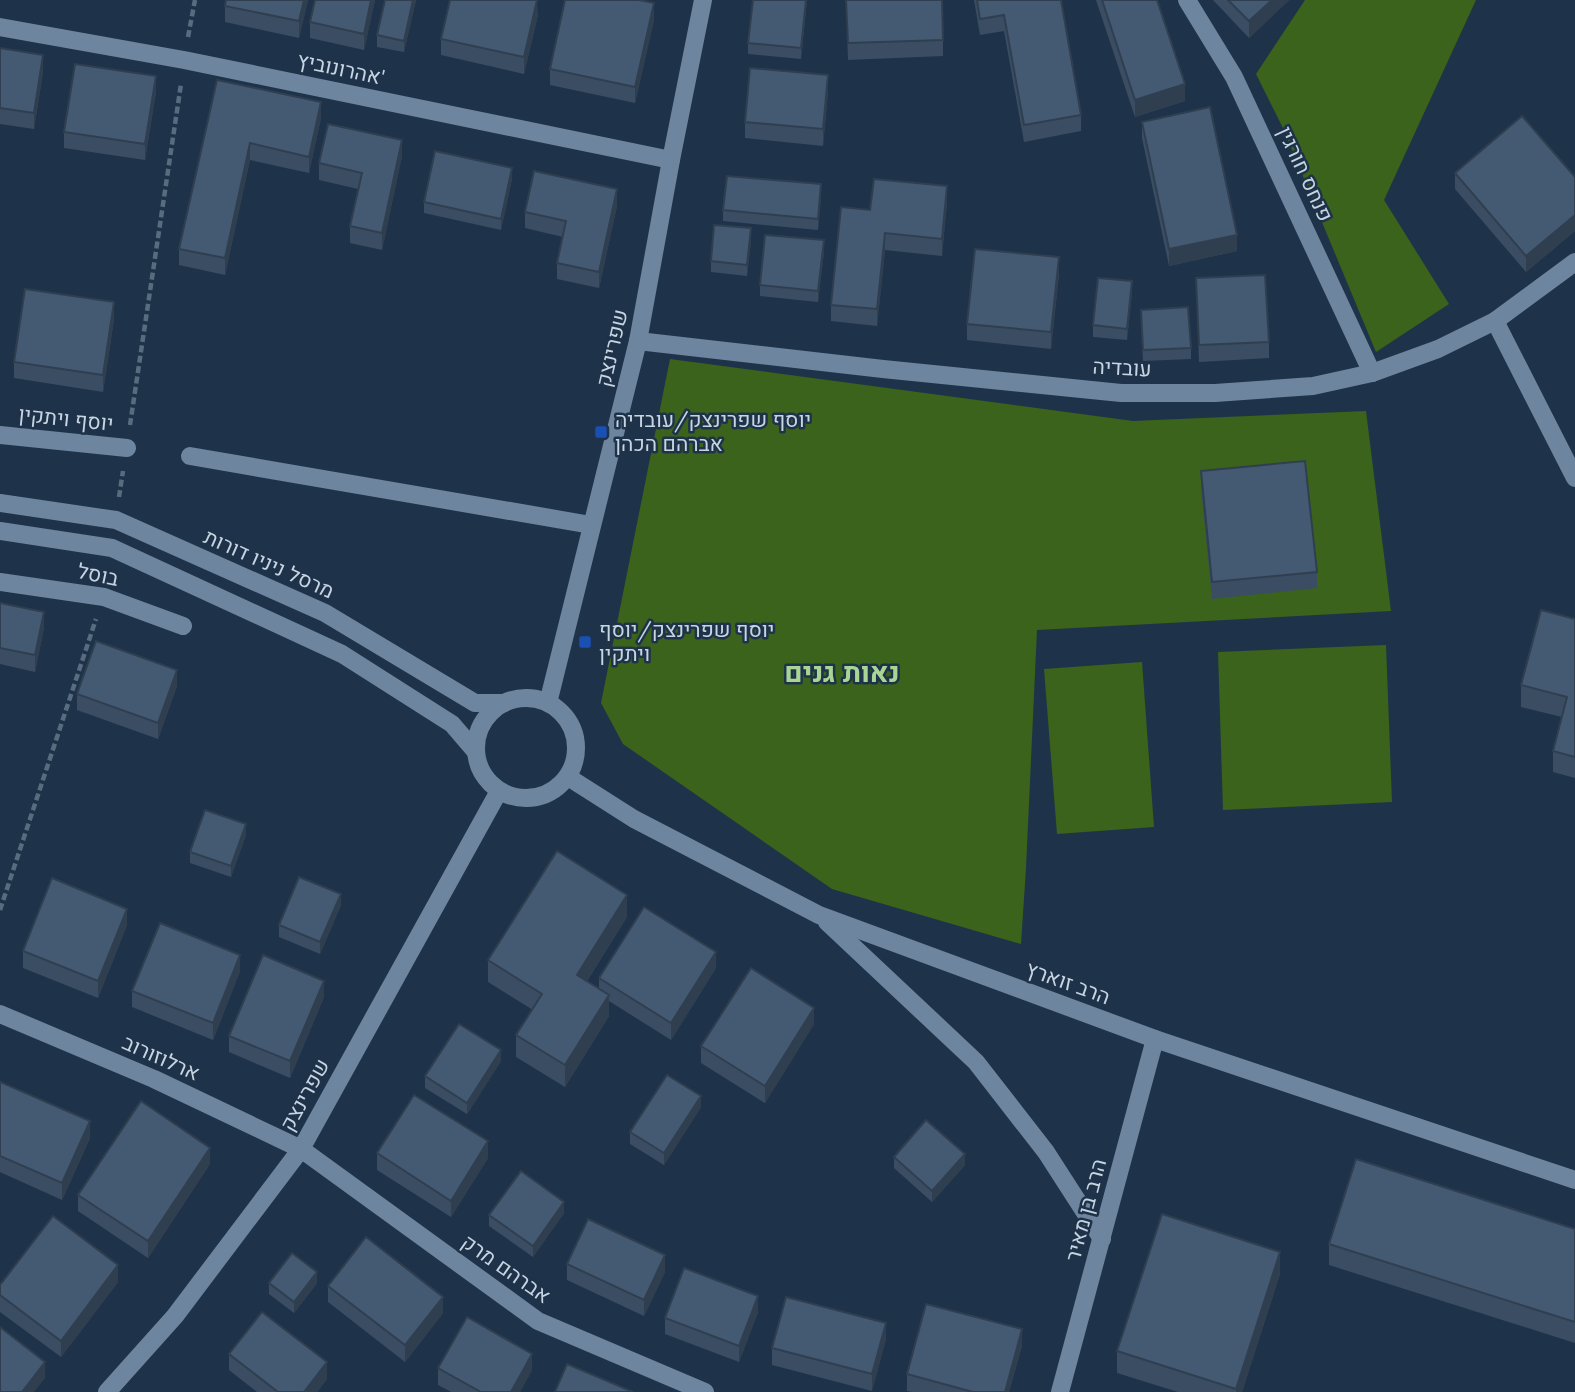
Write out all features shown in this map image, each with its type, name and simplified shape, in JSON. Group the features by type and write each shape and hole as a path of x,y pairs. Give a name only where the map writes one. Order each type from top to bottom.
{"street":[{"name":"שפרינצק","path":"548,703 638,341 703,0"},
{"name":"פנחס חורגין","path":"1187,0 1234,77 1372,373"},
{"name":"אהרונוביץ'","path":"0,27 184,60 671,160"},
{"name":"עובדיה","path":"638,341 1121,393 1215,393 1313,386 1372,373 1438,349 1495,321 1575,262"},
{"path":"1495,321 1575,478"},
{"name":"יוסף ויתקין","path":"0,435 127,448"},
{"path":"190,456 591,525"},
{"name":"מרסל ניניו דורות","path":"0,502 116,520 325,613 475,703 504,703"},
{"path":"0,531 111,548 342,654 452,724 476,752"},
{"name":"בוסל","path":"0,582 104,597 183,626"},
{"path":"526,698 548,703 562,713 572,727 576,744 575,761 568,777 554,790 536,797 517,798 499,791 487,781 479,767 477,737 482,723 492,711 504,703 526,698"},
{"name":"הרב זוארץ","path":"568,777 634,819 819,915 1155,1039 1575,1180"},
{"name":"שפרינצק","path":"107,1392 175,1316 301,1149 499,791"},
{"path":"819,915 976,1062 1046,1152 1102,1238"},
{"name":"ארלוזורוב","path":"0,1014 154,1079 301,1149"},
{"name":"הרב בן מאיר","path":"1060,1392 1155,1039"},
{"name":"אברהם מרק","path":"301,1149 538,1321 705,1392"}],"path":[{"path":"116,520 195,0"},
{"path":"0,909 104,597"}],"green space":[{"path":"1305,0 1476,0 1384,200 1449,304 1376,352 1282,126 1256,74"},
{"path":"670,359 1133,421 1366,411 1391,611 1037,630 1021,944 832,889 623,744 601,703"},
{"path":"1386,645 1392,802 1223,810 1218,652"},
{"path":"1142,662 1154,827 1057,834 1044,669"}],"building":[{"path":"226,0 304,0 299,21 225,6"},
{"path":"315,0 371,0 364,34 310,22"},
{"path":"385,0 413,0 404,41 377,35"},
{"path":"450,0 537,0 524,57 441,39"},
{"path":"565,0 639,0 654,3 635,87 550,69"},
{"path":"753,0 806,0 801,48 748,43"},
{"path":"846,0 942,0 943,40 848,43"},
{"path":"977,0 1061,0 1081,115 1024,125 1004,15 980,19"},
{"path":"1102,0 1157,0 1185,84 1135,100"},
{"path":"1228,0 1272,0 1249,21"},
{"path":"0,48 43,55 34,113 0,108"},
{"path":"75,64 156,76 145,144 64,132"},
{"path":"750,68 828,75 823,129 745,122"},
{"path":"217,80 321,102 309,157 250,143 225,258 179,249"},
{"path":"1210,107 1237,235 1169,249 1142,122"},
{"path":"1522,116 1575,177 1575,215 1526,256 1455,173"},
{"path":"328,124 402,140 382,233 350,226 362,173 319,163"},
{"path":"435,151 512,168 501,219 424,202"},
{"path":"534,171 617,189 599,272 557,263 566,221 525,212"},
{"path":"727,176 821,184 818,219 723,210"},
{"path":"874,179 947,186 942,239 885,233 877,309 831,305 841,207 870,210"},
{"path":"714,225 751,228 747,265 711,261"},
{"path":"765,235 824,240 818,291 760,285"},
{"path":"975,249 1059,257 1051,332 967,324"},
{"path":"1265,275 1269,342 1199,345 1196,278"},
{"path":"1098,278 1132,281 1127,329 1093,325"},
{"path":"25,289 114,302 103,375 14,362"},
{"path":"1188,307 1191,348 1143,350 1141,310"},
{"path":"1305,461 1317,572 1212,582 1201,471"},
{"path":"0,603 44,612 35,655 0,648"},
{"path":"1541,610 1575,619 1575,757 1553,751 1567,697 1521,685"},
{"path":"96,641 177,670 158,723 77,694"},
{"path":"205,810 246,824 231,866 190,852"},
{"path":"557,851 627,895 577,975 609,995 565,1065 516,1035 542,994 488,960"},
{"path":"299,877 341,894 320,942 279,925"},
{"path":"52,878 127,909 98,981 23,951"},
{"path":"644,907 716,952 671,1023 599,978"},
{"path":"160,923 240,955 213,1023 132,991"},
{"path":"263,955 324,981 290,1061 229,1036"},
{"path":"751,968 814,1008 765,1086 701,1046"},
{"path":"459,1024 501,1050 467,1103 425,1076"},
{"path":"667,1075 701,1096 664,1153 630,1132"},
{"path":"0,1082 90,1121 62,1183 0,1156"},
{"path":"414,1095 488,1141 451,1201 377,1153"},
{"path":"141,1101 210,1148 148,1241 78,1195"},
{"path":"926,1120 965,1154 932,1191 894,1157"},
{"path":"1356,1159 1575,1229 1575,1322 1329,1244"},
{"path":"521,1171 564,1202 533,1246 489,1215"},
{"path":"1162,1214 1280,1252 1236,1389 1117,1351"},
{"path":"53,1216 118,1265 61,1341 0,1295 0,1285"},
{"path":"588,1219 665,1255 644,1300 567,1264"},
{"path":"366,1237 443,1297 405,1345 328,1286"},
{"path":"292,1253 317,1272 294,1302 269,1283"},
{"path":"684,1268 758,1296 739,1346 665,1318"},
{"path":"786,1297 886,1323 872,1374 772,1348"},
{"path":"926,1304 1022,1329 1005,1392 973,1392 907,1374"},
{"path":"262,1312 327,1362 304,1392 278,1392 229,1354"},
{"path":"467,1317 532,1354 511,1392 481,1392 438,1368"},
{"path":"0,1327 45,1362 22,1392 0,1392"},
{"path":"567,1364 633,1392 555,1392"}],"place":[{"name":"יוסף שפרינצק/עובדיה אברהם הכהן","path":"601,432"},
{"name":"יוסף שפרינצק/יוסף ויתקין","path":"585,642"}],"district":[{"name":"נאות גנים","path":"842,672"}]}
